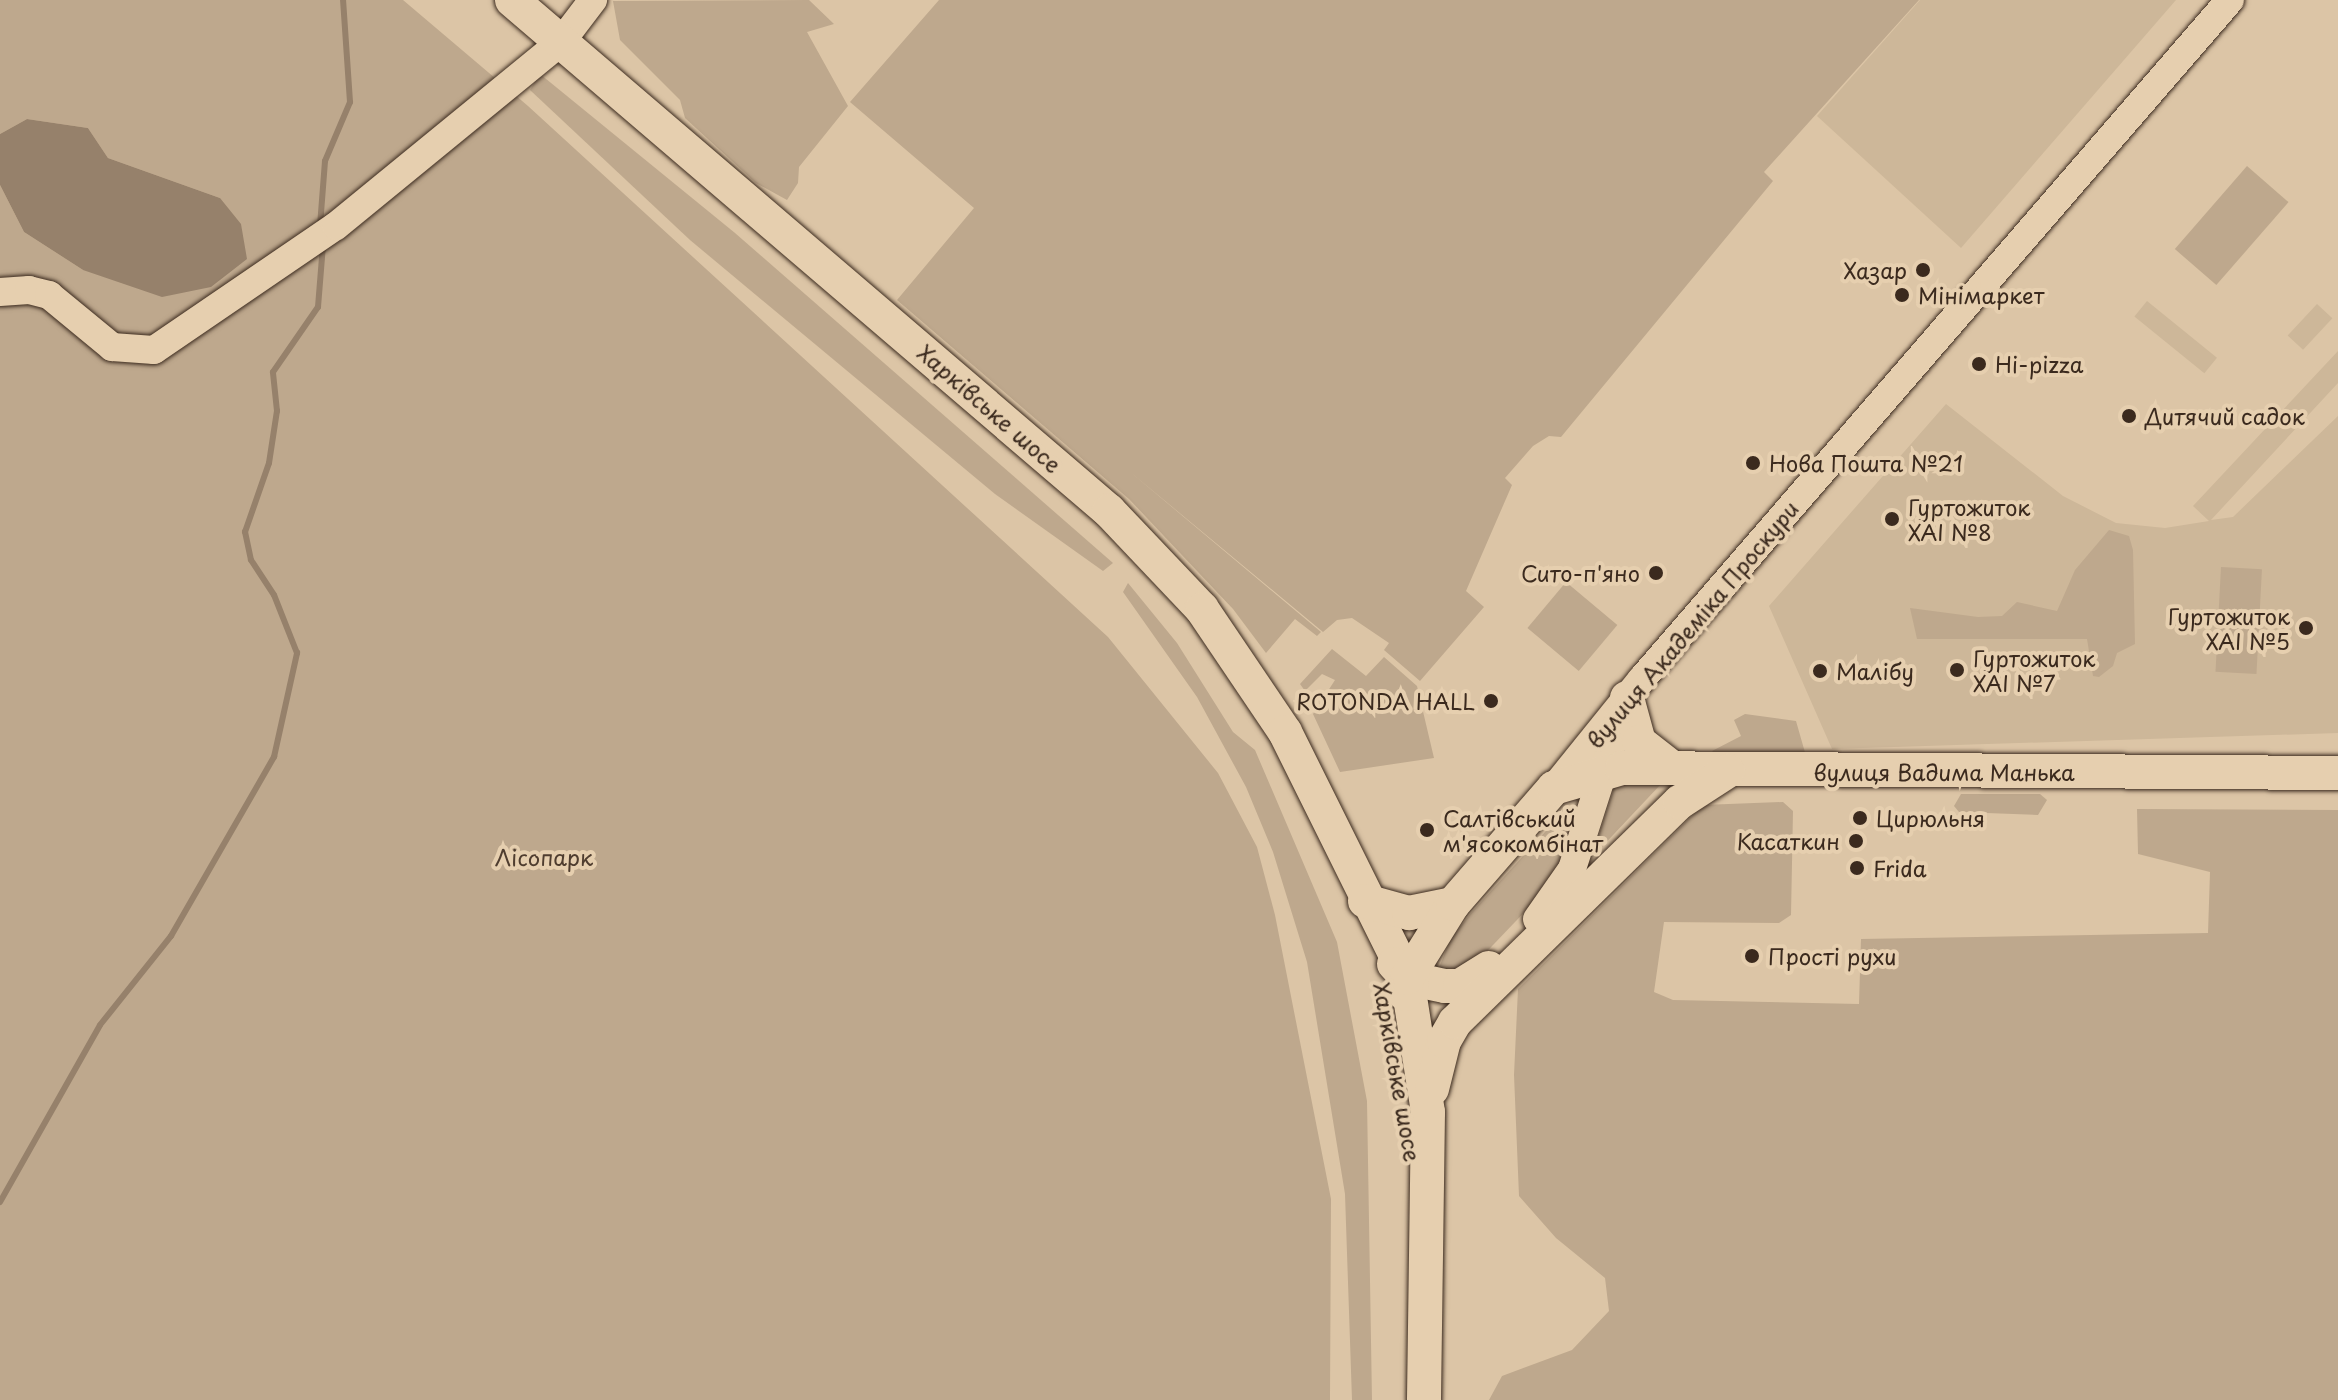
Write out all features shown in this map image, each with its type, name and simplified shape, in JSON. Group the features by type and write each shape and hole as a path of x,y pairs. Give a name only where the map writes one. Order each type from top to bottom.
{"main road":[{"name":"Харківське шосе","path":"512,0 1072,479 1181,584 1285,732 1368,914 1407,978 1428,1112 1424,1400"},
{"path":"1627,698 1639,742 1671,767"},
{"name":"вулиця Вадима Манька","path":"1554,788 1605,772 1671,767 1728,771 2338,773"},
{"path":"1428,1112 1448,1032 1489,968 1670,795 1728,771"},
{"path":"1448,1032 1680,802 1728,771"},
{"name":"вулиця Академіка Проскури","path":"1398,1058 1407,978 1453,904 1554,788"},
{"path":"1368,914 1409,913 1453,904"},
{"name":"Харківське шосе","path":"1368,914 1398,1058 1425,1243"},
{"path":"1407,978 1460,986 1489,968"}],"street":[{"path":"0,292 29,290 49,295 112,347 137,352 176,338 324,235 561,42 593,0"},
{"name":"вулиця Академіка Проскури","path":"1554,788 1627,698 2230,0"},
{"path":"1537,919 1572,869 1627,698"}],"shaded area":[{"path":"1920,0 2176,0 1961,248 1817,116"},
{"path":"27,119 88,128 108,158 220,198 241,224 247,259 211,287 162,297 83,270 24,232 0,185 0,134"},
{"path":"2147,301 2217,358 2204,373 2134,317"},
{"path":"2317,304 2332,318 2303,350 2288,335"},
{"path":"2338,351 2338,383 2211,520 2233,517 2338,416 2338,733 1832,749 1769,606 1946,404 2063,496 2116,523 2165,528 2209,521 2193,506"}],"green space":[{"name":"Лісопарк","path":"0,0 403,0 528,106 1108,637 1218,773 1257,847 1275,915 1331,1199 1330,1400 0,1400 0,185 24,232 83,270 220,198 108,158 88,128 27,119 0,134"},
{"path":"809,0 834,24 807,32 848,106 799,167 798,183 787,200 756,183 685,118 680,100 620,40 613,1"},
{"path":"939,0 1919,0 1764,172 1773,181 1561,437 1549,436 1533,446 1505,478 1512,485 1466,591 1484,607 1420,681 1384,650 1389,643 1352,618 1337,620 1323,632 1129,471 1321,632 1317,636 1295,619 1266,653 1233,609 1129,499 897,300 974,208 850,102"},
{"path":"540,74 735,233 1113,563 1103,571 995,494 690,240 530,90"},
{"path":"2247,166 2289,202 2216,285 2175,249"},
{"path":"2109,530 2129,536 2133,550 2135,644 2117,653 2113,666 2099,677 2093,676 2087,639 1917,639 1910,608 1978,617 2002,616 2017,602 2057,611 2075,570"},
{"path":"2221,567 2262,569 2256,674 2216,672"},
{"path":"1566,582 1617,625 1579,671 1527,628"},
{"path":"1128,583 1177,643 1233,732 1255,750 1337,942 1367,1101 1372,1400 1352,1400 1345,1194 1307,962 1273,852 1246,787 1197,697 1123,592"},
{"path":"1332,649 1366,676 1384,657 1417,686 1434,758 1340,772 1313,714 1335,680 1322,674 1305,691 1300,684"},
{"path":"1745,714 1796,721 1806,756 1717,757 1712,751 1741,736 1734,720"},
{"path":"1662,783 1598,851 1594,850 1615,785"},
{"path":"1961,794 2040,794 2047,800 2038,815 1959,812 1954,806"},
{"path":"1587,801 1558,868 1535,901 1472,967 1435,978 1450,940 1471,913 1556,820"},
{"path":"1783,802 1793,811 1791,915 1779,923 1664,922 1654,992 1673,1000 1859,1004 1861,939 2208,933 2210,872 2138,854 2137,809 2338,810 2338,1400 1489,1400 1502,1376 1572,1350 1609,1311 1605,1278 1556,1238 1519,1196 1514,1075 1518,989 1703,805"}],"waterway":[{"path":"320,226 325,161 350,102 343,0"},
{"path":"0,1202 100,1025 171,936 274,757 297,653 274,595 251,560 245,532 269,463 277,411 273,372 318,307 323,245"}],"place":[{"name":"Хазар","path":"1923,270"},
{"name":"Мінімаркет","path":"1902,295"},
{"name":"Hi-pizza","path":"1979,364"},
{"name":"Дитячий садок","path":"2129,416"},
{"name":"Нова Пошта №21","path":"1753,463"},
{"name":"Гуртожиток ХАІ №8","path":"1892,519"},
{"name":"Сито-п'яно","path":"1656,573"},
{"name":"Гуртожиток ХАІ №5","path":"2306,628"},
{"name":"Гуртожиток ХАІ №7","path":"1957,670"},
{"name":"Малібу","path":"1820,671"},
{"name":"ROTONDA HALL","path":"1491,701"},
{"name":"Цирюльня","path":"1860,818"},
{"name":"Салтівський м'ясокомбінат","path":"1427,830"},
{"name":"Касаткин","path":"1856,841"},
{"name":"Frida","path":"1857,868"},
{"name":"Прості рухи","path":"1752,956"}]}
